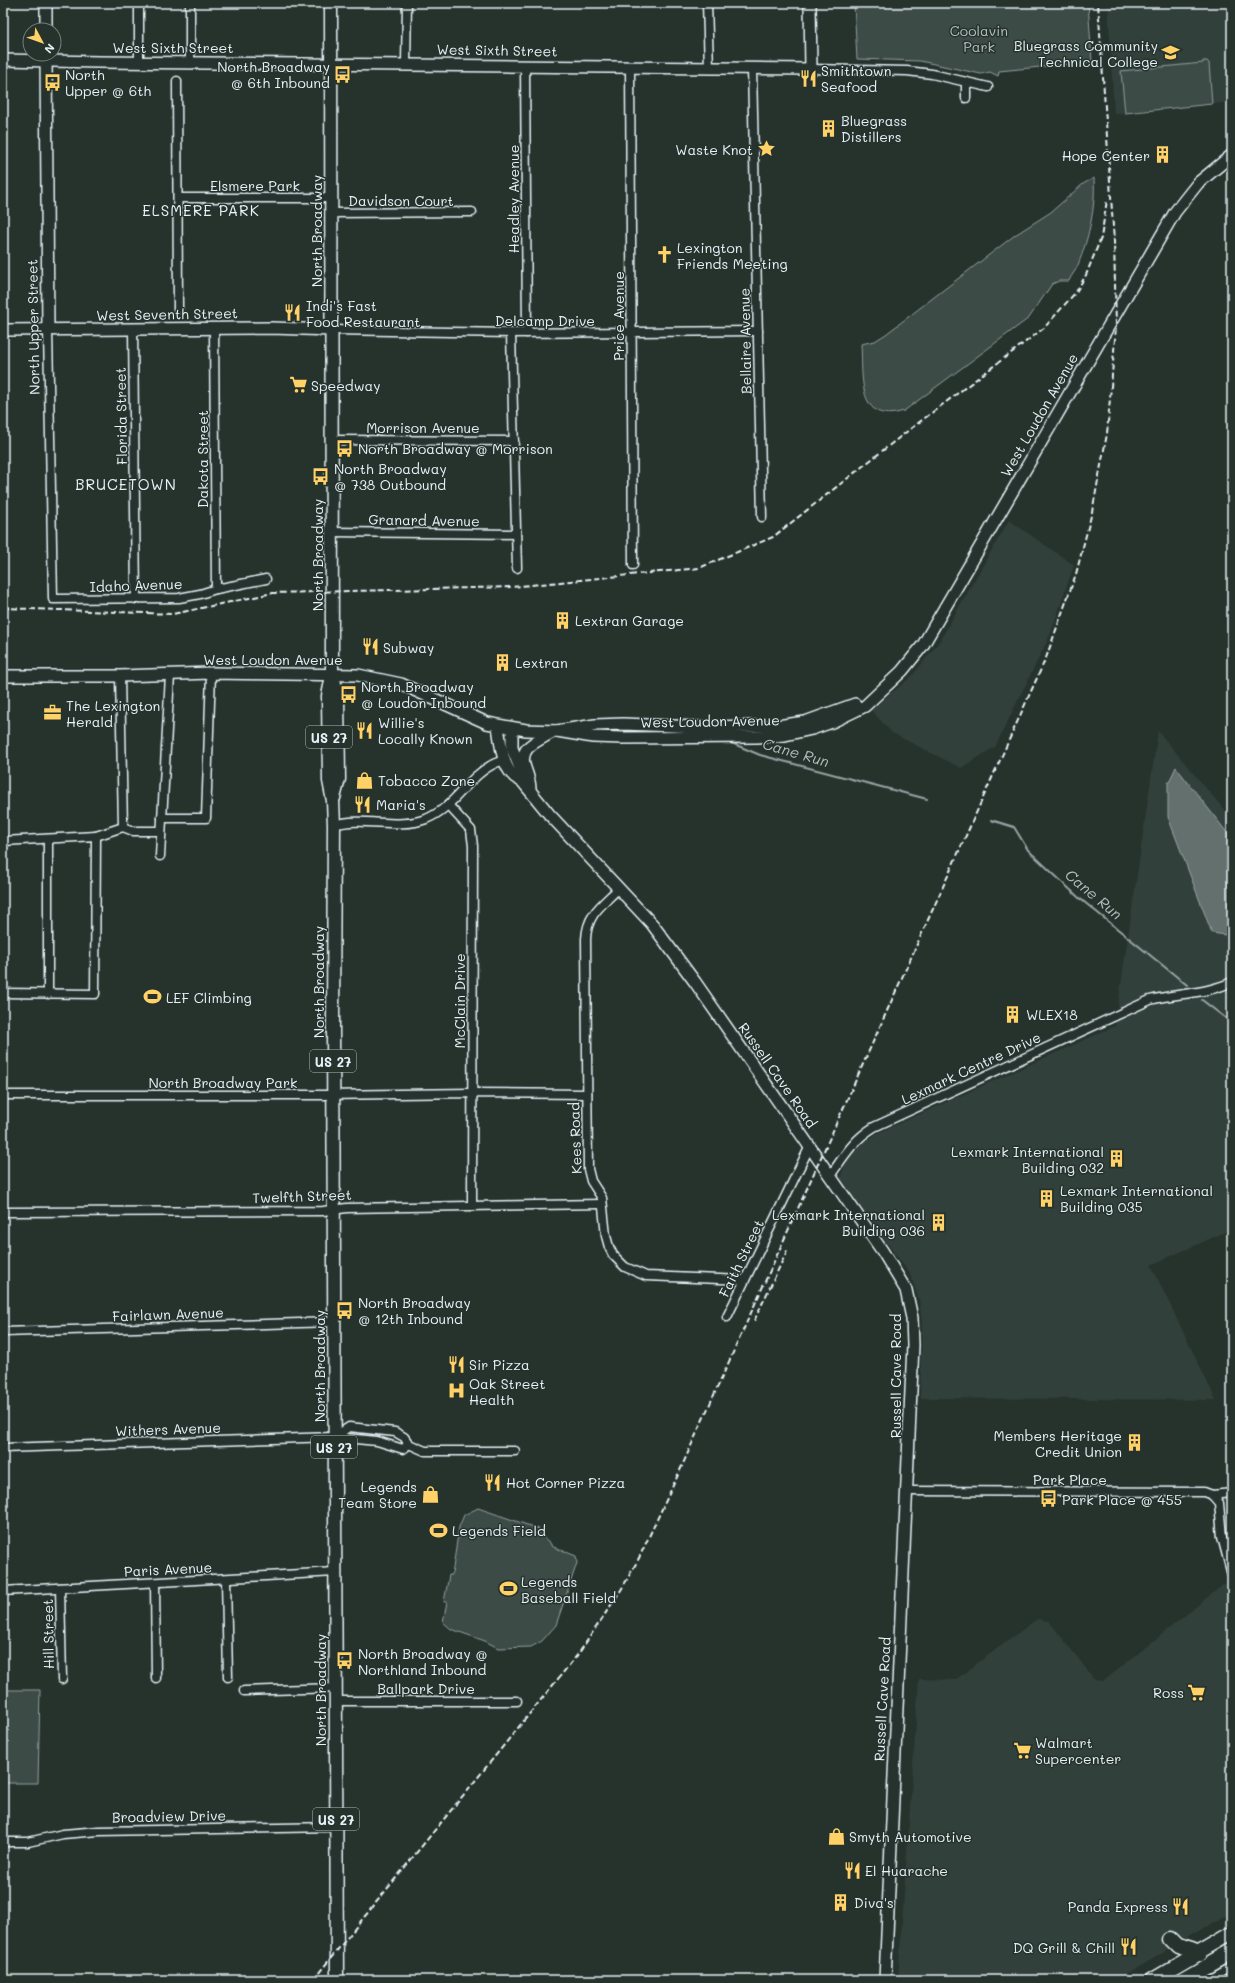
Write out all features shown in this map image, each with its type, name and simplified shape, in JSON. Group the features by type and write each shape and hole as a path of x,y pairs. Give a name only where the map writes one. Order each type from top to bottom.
{"highway":[{"path":"1153,1980 1232,1934"},
{"path":"1168,1971 1171,1950 1170,1940 1177,1947 1200,1954"},
{"path":"1183,1980 1232,1952"}],"main road":[{"name":"North Broadway","path":"331,3 332,675 338,695 339,772 339,779 333,800 336,1980"}],"street":[{"path":"46,3 46,22"},
{"path":"190,3 190,62"},
{"path":"406,64 407,3"},
{"path":"706,3 709,68"},
{"path":"810,3 811,69"},
{"path":"139,7 139,62"},
{"name":"West Sixth Street","path":"3,60 22,59"},
{"name":"West Sixth Street","path":"62,59 99,62 331,63 907,71 988,87"},
{"name":"North Upper Street","path":"46,62 48,330 53,599"},
{"name":"Headley Avenue","path":"525,66 527,333"},
{"name":"Price Avenue","path":"630,67 633,565"},
{"name":"Bellaire Avenue","path":"752,68 762,517"},
{"path":"177,81 178,309"},
{"path":"966,82 966,98"},
{"name":"West Loudon Avenue","path":"3,676 120,676 211,673 358,675 401,684 498,726 512,729 556,731 593,737 623,738 781,735 812,729 832,722 865,706 902,671 923,645 1175,212 1198,183 1232,155"},
{"name":"Elsmere Park","path":"178,198 331,198"},
{"name":"Davidson Court","path":"331,213 472,212"},
{"name":"West Seventh Street","path":"3,330 214,328 332,330"},
{"name":"Dakota Street","path":"214,328 216,589"},
{"name":"Florida Street","path":"133,329 136,599"},
{"name":"Delcamp Drive","path":"332,330 511,333 758,331"},
{"path":"511,333 516,568"},
{"name":"Morrison Avenue","path":"332,440 514,441"},
{"name":"Granard Avenue","path":"332,532 516,534"},
{"name":"Idaho Avenue","path":"53,599 179,598 266,579"},
{"path":"162,818 206,818 211,673"},
{"path":"160,856 170,675"},
{"path":"120,676 123,827"},
{"name":"Russell Cave Road","path":"498,726 504,760 515,778 526,785 549,814 652,924 695,982 810,1146 892,1266 906,1290 910,1304 913,1345 908,1491 885,1980"},
{"name":"Russell Cave Road","path":"512,729 512,748 526,785"},
{"path":"526,785 530,780 524,767 523,756 527,747 556,731"},
{"path":"334,825 346,822 416,822 437,814 489,766 504,760"},
{"name":"McClain Drive","path":"448,805 471,830 472,838 472,1206"},
{"path":"3,841 96,836 123,827 133,831 161,831"},
{"path":"3,993 95,994 96,836"},
{"path":"48,839 48,994"},
{"name":"Kees Road","path":"619,888 594,914 588,922 586,931 588,1169 591,1181 600,1194 609,1246 619,1262 632,1271 646,1276 744,1280"},
{"name":"Lexmark Centre Drive","path":"830,1176 846,1151 860,1136 874,1127 1150,1000 1169,995 1196,994 1218,988 1232,982"},
{"name":"North Broadway Park","path":"3,1095 587,1094"},
{"name":"Faith Street","path":"727,1317 810,1146"},
{"name":"Twelfth Street","path":"3,1212 323,1211 334,1209 602,1204"},
{"name":"Fairlawn Avenue","path":"3,1332 334,1322"},
{"path":"334,1437 349,1427 395,1432 404,1437 409,1444 425,1451 515,1451"},
{"name":"Withers Avenue","path":"3,1448 334,1437 377,1441 403,1449 409,1444"},
{"name":"Park Place","path":"908,1491 1198,1492 1212,1495 1232,1493"},
{"path":"1212,1495 1219,1503 1222,1537 1232,1575"},
{"name":"Paris Avenue","path":"3,1591 335,1572"},
{"path":"226,1579 228,1677"},
{"path":"155,1583 156,1678"},
{"name":"Hill Street","path":"60,1588 62,1679"},
{"path":"244,1691 335,1688"},
{"name":"Ballpark Drive","path":"335,1701 517,1700"},
{"name":"Broadview Drive","path":"3,1842 28,1842 63,1834 99,1831 336,1827"},
{"path":"1225,1980 1232,1975"}],"shaded area":[{"name":"Bluegrass Community Technical College","path":"1108,3 1232,3 1232,102 1114,114"},
{"path":"1009,520 1074,565 1050,635 995,747 961,768 892,733 871,710 911,677 939,642"},
{"path":"1158,731 1232,819 1232,1229 1151,1265 1216,1400 920,1398 922,1322 919,1299 910,1274 840,1179 846,1161 861,1144 878,1133 1115,1026"},
{"path":"1176,767 1232,839 1232,936 1212,933 1168,817 1168,784"},
{"path":"1224,1584 1232,1586 1232,1912 1115,1980 898,1980 919,1679 955,1680 1037,1619 1049,1621 1095,1680 1104,1681"}],"green space":[{"name":"Coolavin Park","path":"854,3 1088,3 1092,62 999,71 998,76 990,72 981,74 920,61 857,59"},
{"path":"1203,61 1207,61 1209,63 1212,104 1125,113 1121,71 1203,63"},
{"path":"1094,178 1094,200 1091,222 1078,265 1069,281 1059,281 1052,284 1029,318 904,411 888,414 877,411 870,404 865,394 861,344 875,341 886,334 1015,235 1051,212 1083,184"},
{"name":"Legends Baseball Field","path":"478,1508 539,1529 538,1532 551,1544 551,1546 576,1556 577,1563 556,1625 542,1641 531,1647 498,1648 485,1641 451,1629 443,1622 447,1602 444,1602 449,1575 452,1575 459,1527 464,1515"},
{"path":"3,1690 40,1690 38,1783 3,1783"}],"waterway":[{"name":"Cane Run","path":"729,742 760,755 927,799"},
{"name":"Cane Run","path":"991,820 1014,827 1028,850 1078,897 1187,985"},
{"name":"Cane Run","path":"1202,1000 1232,1023"}],"railway":[{"path":"313,1980 579,1653 621,1590 638,1560 677,1477 1046,658 1076,574 1092,512 1107,434 1116,327 1114,241 1098,3"},
{"path":"3,608 173,614 273,593 511,587 699,568 773,537 905,433 1044,328 1076,292 1086,275 1101,238 1107,200"},
{"path":"754,1321 788,1249"}],"place":[{"name":"Bluegrass Community Technical College","path":"1171,53"},
{"name":"North Broadway @ 6th Inbound","path":"343,74"},
{"name":"Smithtown Seafood","path":"808,78"},
{"name":"North Upper @ 6th","path":"52,82"},
{"name":"Bluegrass Distillers","path":"828,128"},
{"name":"Waste Knot","path":"766,149"},
{"name":"Hope Center","path":"1163,155"},
{"name":"Lexington Friends Meeting","path":"664,255"},
{"name":"Indi's Fast Food Restaurant","path":"293,313"},
{"name":"Speedway","path":"298,385"},
{"name":"North Broadway @ Morrison","path":"345,448"},
{"name":"North Broadway @ 738 Outbound","path":"321,476"},
{"name":"Lextran Garage","path":"562,620"},
{"name":"Subway","path":"370,647"},
{"name":"Lextran","path":"502,662"},
{"name":"North Broadway @ Loudon Inbound","path":"348,694"},
{"name":"The Lexington Herald","path":"53,713"},
{"name":"Willie's Locally Known","path":"365,730"},
{"name":"Tobacco Zone","path":"365,780"},
{"name":"Maria's","path":"363,804"},
{"name":"LEF Climbing","path":"153,997"},
{"name":"WLEX18","path":"1013,1014"},
{"name":"Lexmark International Building 032","path":"1117,1159"},
{"name":"Lexmark International Building 035","path":"1047,1198"},
{"name":"Lexmark International Building 036","path":"938,1222"},
{"name":"North Broadway @ 12th Inbound","path":"345,1310"},
{"name":"Sir Pizza","path":"456,1364"},
{"name":"Oak Street Health","path":"456,1391"},
{"name":"Members Heritage Credit Union","path":"1135,1443"},
{"name":"Hot Corner Pizza","path":"493,1482"},
{"name":"Legends Team Store","path":"430,1494"},
{"name":"Park Place @ 455","path":"1049,1499"},
{"name":"Legends Field","path":"439,1530"},
{"name":"Legends Baseball Field","path":"508,1589"},
{"name":"North Broadway @ Northland Inbound","path":"345,1661"},
{"name":"Ross","path":"1197,1692"},
{"name":"Walmart Supercenter","path":"1022,1750"},
{"name":"Smyth Automotive","path":"836,1836"},
{"name":"El Huarache","path":"852,1870"},
{"name":"Diva's","path":"841,1902"},
{"name":"Panda Express","path":"1181,1906"},
{"name":"DQ Grill & Chill","path":"1128,1947"}],"district":[{"name":"ELSMERE PARK","path":"201,210"},
{"name":"BRUCETOWN","path":"126,484"}]}
